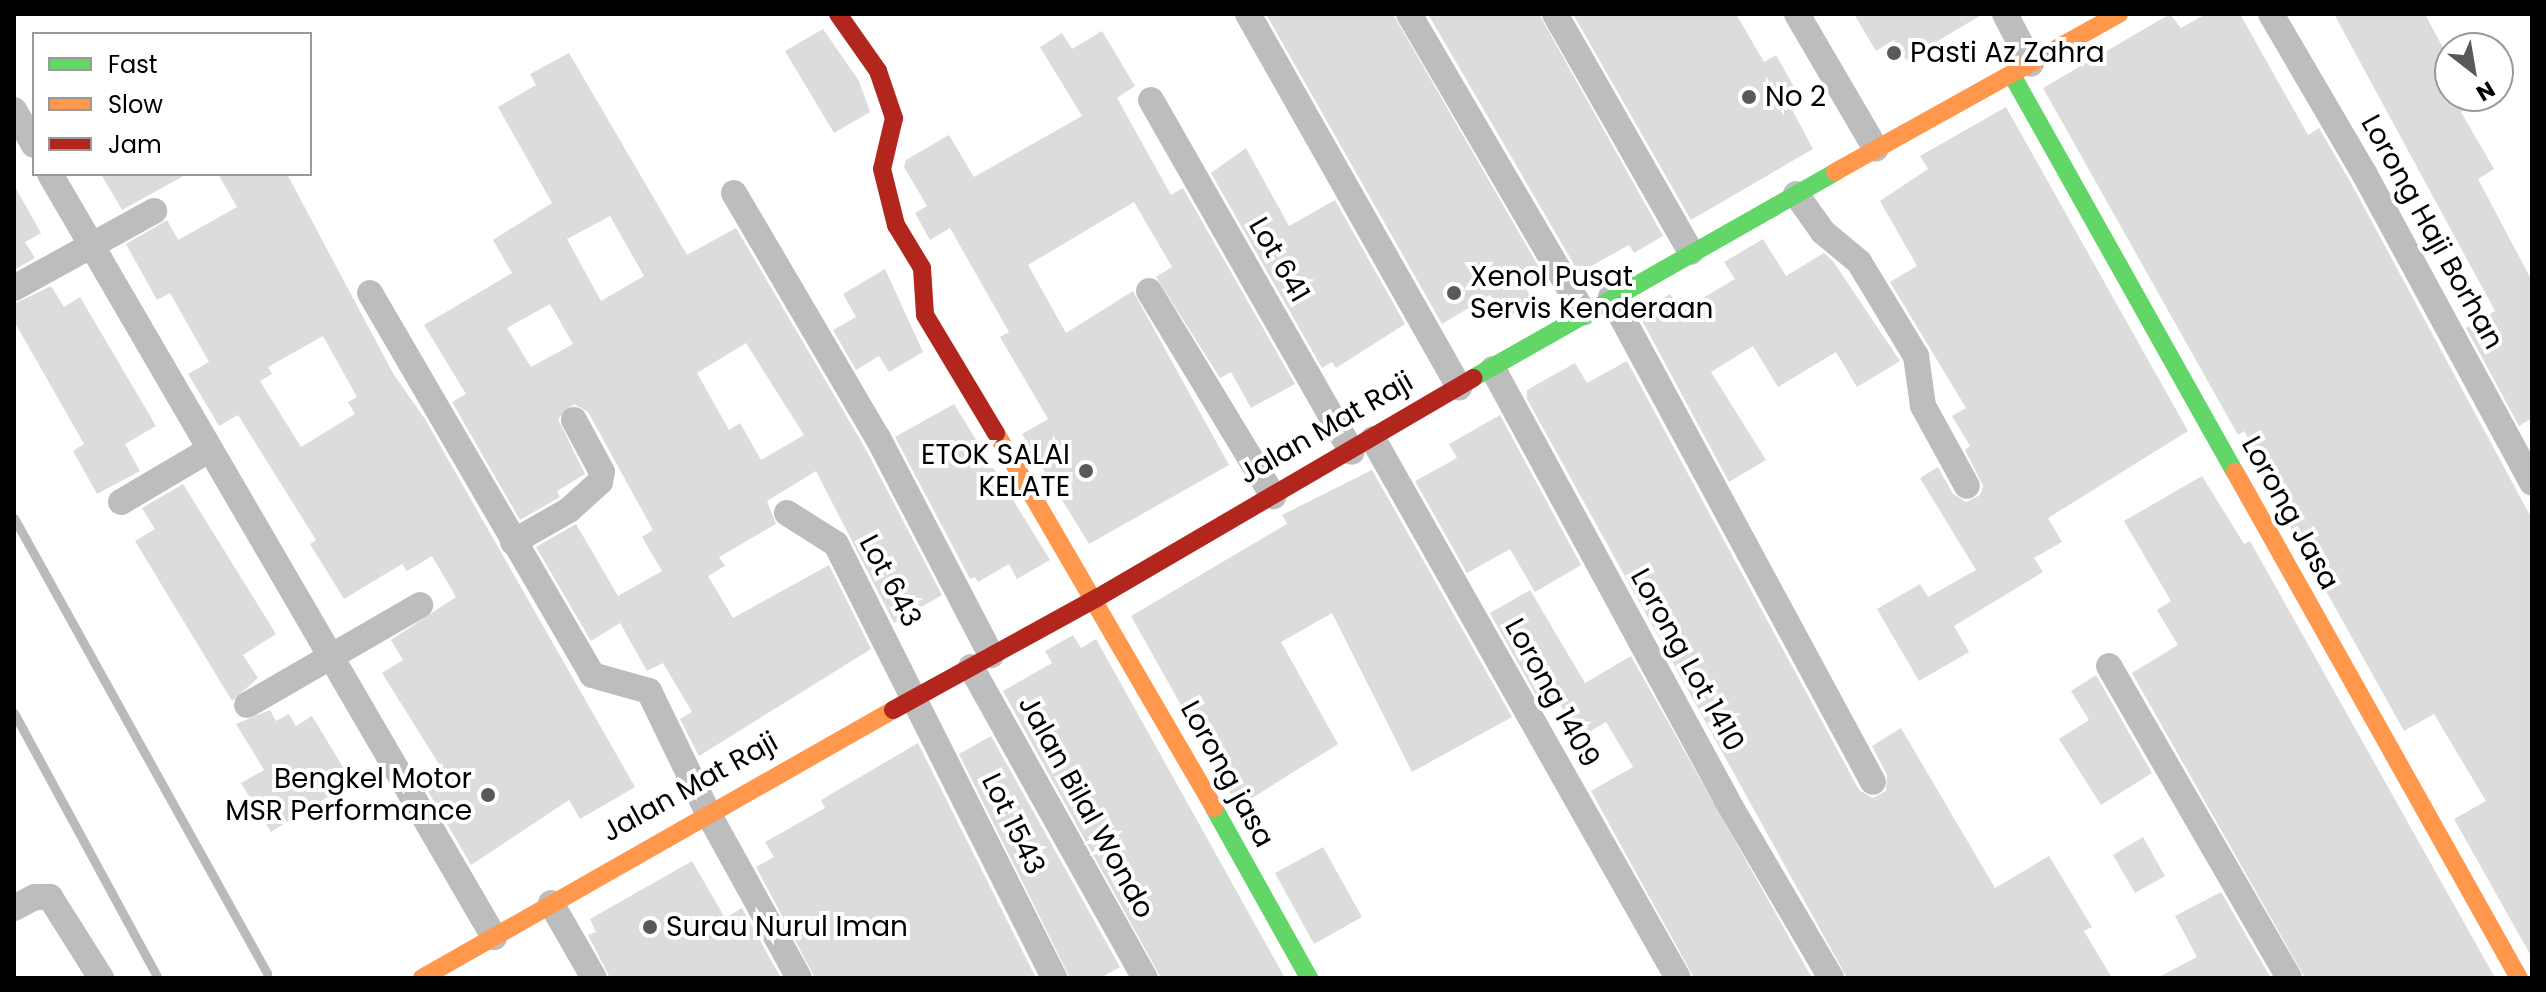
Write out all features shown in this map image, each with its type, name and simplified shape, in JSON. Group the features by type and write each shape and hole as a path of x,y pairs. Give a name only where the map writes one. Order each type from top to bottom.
{"street":[{"name":"Lorong jasa","path":"838,14 878,71 894,118 882,169 896,225 922,268 925,315 1097,598 1309,978"},
{"path":"1248,14 1459,387"},
{"path":"1409,14 1584,313"},
{"path":"1555,14 1691,252"},
{"path":"1797,14 1876,149"},
{"path":"2005,14 2022,69"},
{"name":"Jalan Mat Raji","path":"422,978 708,813 1097,598 1493,369 1611,297 2119,14"},
{"name":"Lorong Haji Borhan","path":"2271,14 2365,175 2532,483"},
{"name":"Lorong Jasa","path":"2022,69 2519,978"},
{"name":"Lot 641","path":"1151,100 1363,445"},
{"path":"14,110 32,142"},
{"path":"51,176 494,937"},
{"path":"734,193 878,438 981,661"},
{"path":"1796,194 1823,232 1859,262 1916,356 1923,406 1967,486"},
{"path":"14,288 154,211"},
{"path":"1149,291 1273,496"},
{"path":"370,293 592,675 649,691 708,813 799,978"},
{"path":"1611,297 1873,782"},
{"name":"Lorong Lot 1410","path":"1493,369 1726,799 1831,978"},
{"path":"513,542 569,510 600,482 602,472 574,420"},
{"name":"Lorong 1409","path":"1363,445 1678,978"},
{"path":"121,502 209,450"},
{"name":"Lot 643","path":"787,513 836,544 915,699"},
{"path":"247,705 420,605"},
{"name":"Jalan Bilal Wondo","path":"981,661 1145,978"},
{"path":"2109,666 2289,978"},
{"name":"Lot 1543","path":"915,699 1054,978"},
{"path":"14,908 35,897 50,897 101,978"},
{"path":"551,903 594,978"}],"building":[{"path":"1266,14 1393,14 1544,276 1525,287 1534,302 1505,319 1490,295 1442,324"},
{"path":"1428,14 1539,14 1663,236 1634,253 1629,245 1579,273"},
{"path":"1573,14 1736,14 1764,62 1776,55 1798,94 1787,100 1813,149 1691,220"},
{"path":"1854,14 1983,14 1906,60 1894,40 1876,51"},
{"path":"2170,14 2181,28 2206,14 2240,14 2308,135 2319,128 2351,183 2532,519 2531,956 2454,819 2486,801 2434,714 2404,731 2287,521 2294,517 2244,431 2238,435 2043,88"},
{"path":"2334,14 2425,14 2435,32 2434,112 2461,112 2494,169 2478,179 2532,281 2532,418 2519,426 2466,328 2495,311"},
{"path":"823,29 859,81 870,112 834,133 785,51"},
{"path":"1102,31 1135,86 1117,98 1171,195 1183,188 1295,384 1251,408 1231,372 1220,378 1156,277 1172,267 1134,202 1028,265 1066,333 1133,291 1229,465 1089,544 1022,434 1048,419 1000,337 1009,332 950,228 930,240 915,213 927,206 904,167 906,160 949,135 974,177 1082,116 1040,47 1062,33 1072,49"},
{"path":"569,53 687,255 736,228 864,446 942,595 894,623 816,471 767,501 776,524 719,557 725,566 708,576 733,618 829,565 871,649 699,756 680,719 692,712 663,663 647,671 620,623 591,641 536,547 576,524 618,596 662,571 642,537 653,530 588,412 574,404 558,419 585,474 557,491 560,497 520,520 452,402 466,394 424,325 512,273 493,240 552,203 498,107 536,85 530,74","holes":["610,216 644,276 601,301 567,239","550,304 573,344 531,367 507,328","746,343 804,435 761,460 740,423 729,430 697,373"]},
{"path":"2006,107 2188,431 2048,518 2062,542 2034,558 2043,572 1954,626 1969,652 1919,681 1877,609 1920,584 1928,597 1976,570 1920,478 1938,467 1953,494 1966,502 1980,495 1983,486 1965,450 1970,446 1952,416 1966,408 1890,282 1917,266 1880,201 1928,169 1920,156"},
{"path":"1246,148 1289,226 1335,200 1405,324 1336,368 1332,362 1322,368 1211,173"},
{"path":"102,176 183,176 122,210"},
{"path":"219,176 288,176 394,375 425,419 635,787 580,819 569,800 471,865 422,781 442,769 382,673 403,660 391,640 456,597 432,556 407,571 402,564 344,599 310,544 316,540 238,415 219,426 188,374 209,362 170,293 157,300 126,244 167,220 178,240 237,207","holes":["323,336 357,397 348,402 355,414 301,447 260,381 272,374 268,367"]},
{"path":"14,185 41,233 25,242 35,258 14,270"},
{"path":"1763,239 1786,276 1824,253 1833,261 1900,361 1857,387 1836,352 1778,387 1753,346 1711,372 1766,460 1729,482 1638,313 1670,294 1681,311 1735,279 1724,262"},
{"path":"885,269 923,352 889,372 879,356 856,370 833,330 856,317 843,294"},
{"path":"51,286 64,307 80,297 156,426 125,444 140,471 97,494 73,451 84,444 14,321 14,304"},
{"path":"1627,361 1859,790 1873,798 1886,791 1887,775 1872,746 1901,728 1995,888 2049,856 2092,927 2084,931 2112,978 1847,978 1527,399 1527,390 1575,363 1587,383"},
{"path":"954,404 1050,560 1017,579 1009,564 978,582 975,577 970,579 895,437"},
{"path":"1500,415 1581,565 1535,592 1510,549 1467,573 1415,481 1457,458 1449,444"},
{"path":"1372,470 1512,717 1412,772 1332,613 1281,642 1338,744 1238,807 1131,616 1287,524 1282,515"},
{"path":"2202,476 2244,544 2250,541 2494,976 2305,978 2132,673 2178,645 2157,610 2171,601 2124,521"},
{"path":"183,484 276,634 243,655 258,678 232,701 135,541 155,529 142,508"},
{"path":"1530,590 1585,683 1631,656 1812,978 1694,978 1591,791 1633,767 1606,722 1580,737 1556,698 1542,706 1490,613"},
{"path":"1073,635 1081,648 1096,639 1285,978 1161,978 1003,691 1052,663 1045,651"},
{"path":"2096,675 2152,773 2101,805 2059,739 2089,720 2071,691"},
{"path":"270,710 276,721 289,714 296,726 312,716 352,782 271,832 241,783 264,770 236,724"},
{"path":"991,736 1120,967 1100,978 1070,978 959,754"},
{"path":"918,743 1036,978 815,978 756,867 774,857 765,842 825,808 821,800"},
{"path":"2143,837 2165,876 2135,893 2113,855"},
{"path":"1323,847 1362,917 1314,944 1275,873"},
{"path":"692,861 725,918 742,908 781,978 610,978 588,935 596,932 590,919"},
{"path":"2221,892 2271,978 2157,978 2197,957 2175,916"}],"waterway":[{"path":"14,518 267,973"},
{"path":"14,713 158,978"}],"traffic: fast":[{"path":"2012,75 2235,472"},
{"path":"1473,378 1835,172"},
{"path":"1214,808 1309,978"}],"traffic: slow":[{"path":"1835,172 2119,14"},
{"path":"996,433 1214,808"},
{"path":"2235,472 2519,978"},
{"path":"422,978 893,710"}],"traffic: jam":[{"path":"838,14 878,71 894,118 882,169 896,225 922,268 925,315 996,433"},
{"path":"893,710 1097,598 1473,378"}],"place":[{"name":"Pasti Az Zahra","path":"1894,53"},
{"name":"No 2","path":"1749,97"},
{"name":"Xenol Pusat Servis Kenderaan","path":"1454,293"},
{"name":"ETOK SALAI KELATE","path":"1086,471"},
{"name":"Bengkel Motor MSR Performance","path":"488,795"},
{"name":"Surau Nurul Iman","path":"650,927"}]}
